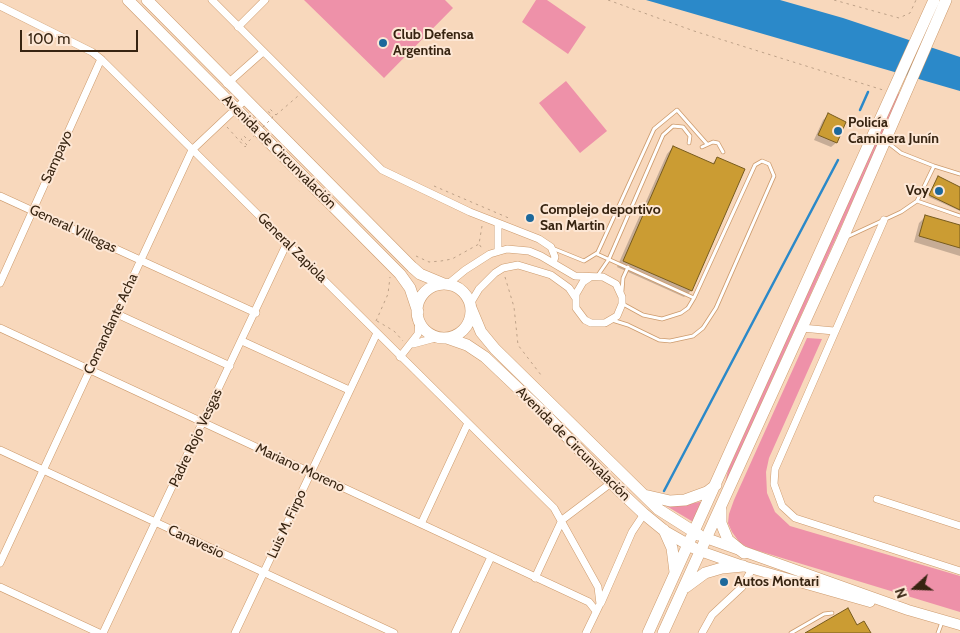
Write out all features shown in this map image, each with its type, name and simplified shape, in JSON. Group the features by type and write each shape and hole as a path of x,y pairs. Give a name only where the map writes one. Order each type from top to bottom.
{"highway":[{"name":"Avenida de Circunvalación","path":"128,0 400,274 410,288 418,316 424,328 467,345 485,357 544,413 611,483 644,514 663,529 700,551"},
{"name":"Avenida de Circunvalación","path":"146,0 420,274 462,290 471,306 481,332 495,349 535,385 643,495 658,509 694,533 706,538"},
{"path":"934,0 934,15"},
{"path":"648,633 899,96 934,15 946,0"},
{"path":"663,633 842,240 885,140 899,96"},
{"path":"418,316 423,295 429,289 446,284"},
{"path":"443,337 463,330 468,323 471,306"},
{"path":"643,495 670,501 685,500 707,492 717,484"},
{"path":"721,506 721,523 728,540 744,554"},
{"path":"663,529 675,557 675,574"},
{"path":"682,592 693,579 705,573 722,568 747,567"}],"main road":[{"path":"706,538 744,554 908,610"},
{"path":"700,551 816,588 908,610 960,625"}],"street":[{"path":"212,0 382,170 483,218 540,239 551,248 555,257 553,263"},
{"path":"238,27 265,0"},
{"name":"General Zapiola","path":"0,6 92,52 100,59 554,508 594,578 600,604"},
{"path":"219,91 263,52"},
{"name":"Sampayo","path":"0,283 100,59"},
{"name":"Comandante Acha","path":"0,563 192,150 245,100"},
{"name":"General Villegas","path":"0,196 256,312"},
{"path":"884,220 775,469 774,484 782,506 795,518 960,571"},
{"path":"498,223 498,251"},
{"name":"Padre Rojo Vesgas","path":"103,633 287,243"},
{"path":"446,284 488,255 498,251 529,251 574,276 593,278 610,280 616,284 622,300 620,310 612,320 598,324 584,320 576,308 575,297 578,288 593,278"},
{"path":"471,306 479,289 500,270 518,265 536,269 560,280 575,297"},
{"path":"117,314 230,366"},
{"path":"410,347 418,334 418,316"},
{"name":"Mariano Moreno","path":"0,328 589,602 596,611"},
{"path":"802,328 834,331"},
{"name":"Luis M. Firpo","path":"235,633 376,333"},
{"path":"400,357 416,342 443,337"},
{"path":"242,341 349,390"},
{"path":"421,524 468,423"},
{"name":"Canavesio","path":"0,450 394,633"},
{"path":"535,578 562,520 611,483"},
{"path":"877,499 960,526"},
{"path":"586,633 632,532 644,514"},
{"path":"455,633 490,557"},
{"path":"702,633 712,616 742,587 747,567"},
{"path":"0,587 99,633"}],"lane":[{"path":"551,248 587,262 598,253 654,129 677,110 707,144"},
{"path":"593,278 609,259 663,135 673,126 683,127 690,136 689,143"},
{"path":"885,140 901,153 960,174"},
{"path":"702,147 707,144 718,143 724,152"},
{"path":"612,320 628,325 659,340 670,341 692,336 703,328 716,308 774,176 772,168 766,162 758,162 754,165 694,298 682,313 662,319 643,315 622,300 622,285 628,268"},
{"path":"842,240 901,212 917,201 934,166"},
{"path":"917,201 960,216"},
{"path":"598,253 694,298"},
{"path":"791,633 824,614 832,613"},
{"path":"938,633 943,620"}],"path":[{"path":"608,0 694,31 899,96"},
{"path":"834,0 899,18 910,13 916,0"},
{"path":"221,121 245,146 247,145 241,139 244,136 249,141 273,117 268,112 270,109 276,116 302,91"},
{"path":"431,185 510,219"},
{"path":"483,218 479,244 488,255"},
{"path":"500,270 513,302 518,345 541,375"},
{"path":"376,320 394,331 410,347"}],"shaded area":[{"name":"Club Defensa Argentina","path":"304,0 445,0 453,8 384,78"},
{"path":"536,0 547,0 586,27 568,54 522,22"},
{"path":"566,81 607,131 580,153 539,103"},
{"path":"897,93 901,94 725,484 728,470"},
{"path":"807,338 822,339 769,458 766,472 767,493 775,512 790,526 960,576 960,612 749,548 740,543 732,532 728,523 734,500"},
{"path":"705,501 695,523 663,504 678,506"}],"water":[{"path":"646,0 780,0 843,18 960,57 960,91"}],"building":[{"path":"828,113 846,122 837,143 818,135"},
{"path":"673,146 714,164 717,157 745,169 692,291 623,261"},
{"path":"938,176 960,187 960,210 929,195"},
{"path":"925,215 960,225 960,248 919,236"},
{"path":"848,608 857,625 864,621 871,633 805,633"}],"waterway":[{"path":"860,110 868,92"},
{"path":"664,491 838,160"}],"place":[{"name":"Club Defensa Argentina","path":"383,43"},
{"name":"Policía Caminera Junín","path":"838,131"},
{"name":"Voy","path":"939,191"},
{"name":"Complejo deportivo San Martin","path":"530,218"},
{"name":"Autos Montari","path":"724,582"}]}
